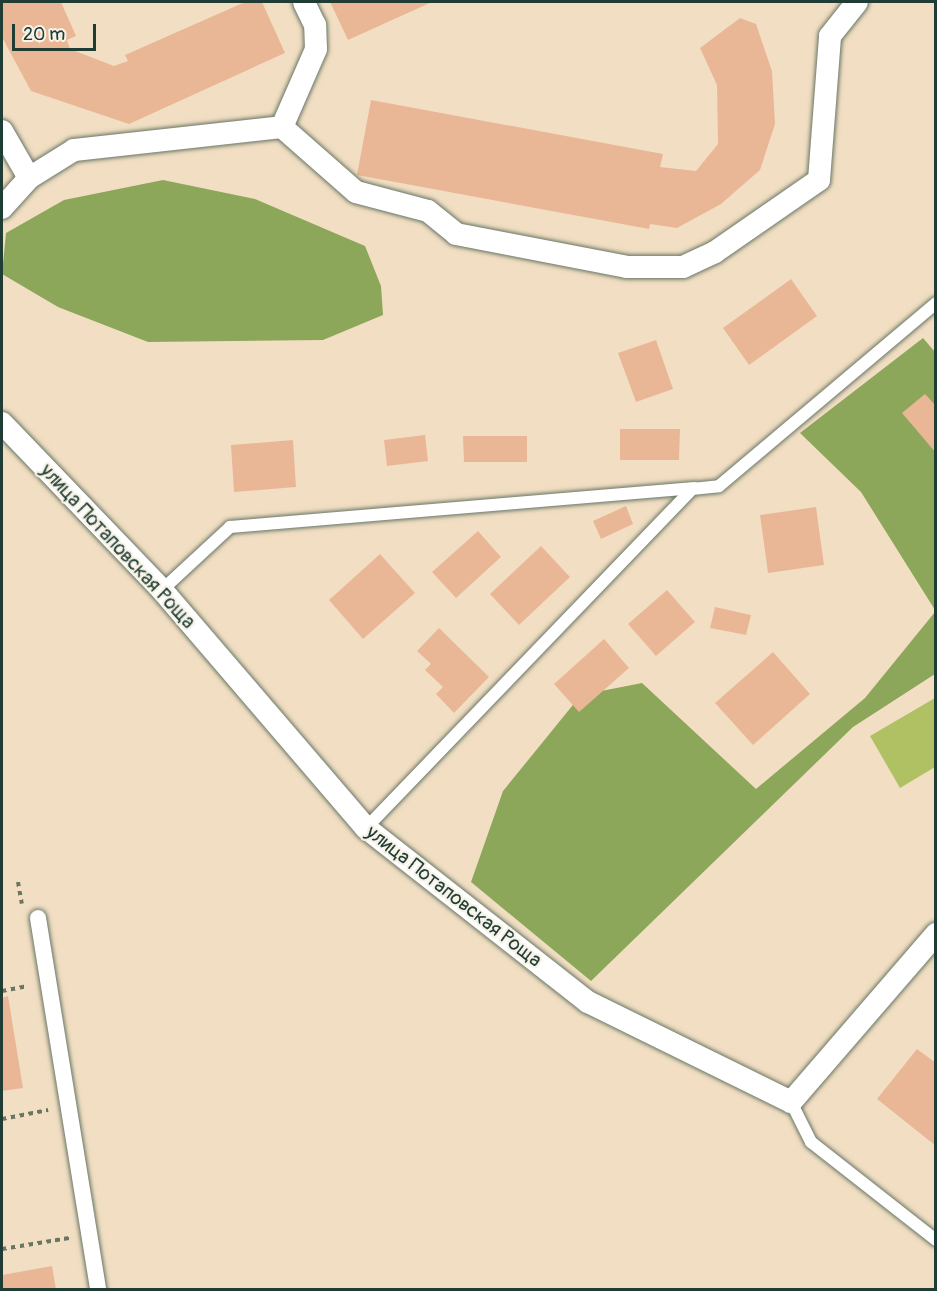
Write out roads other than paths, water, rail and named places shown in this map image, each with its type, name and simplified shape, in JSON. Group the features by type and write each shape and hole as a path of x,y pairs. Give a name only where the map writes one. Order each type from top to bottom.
{"street":[{"path":"282,127 316,49 315,26 304,2"},
{"path":"2,207 28,178 74,150 282,127 356,192 428,212 456,234 627,267 683,267 715,252 819,180 830,36 857,2"},
{"path":"2,131 28,178"},
{"name":"улица Потаповская Роща","path":"2,423 162,590 366,828 588,1002 791,1102"},
{"path":"38,918 98,1290"},
{"path":"791,1102 936,934"}],"lane":[{"path":"366,828 692,489 719,486 936,303"},
{"path":"162,590 230,527 719,486"},
{"path":"791,1102 811,1142 936,1240"}]}
